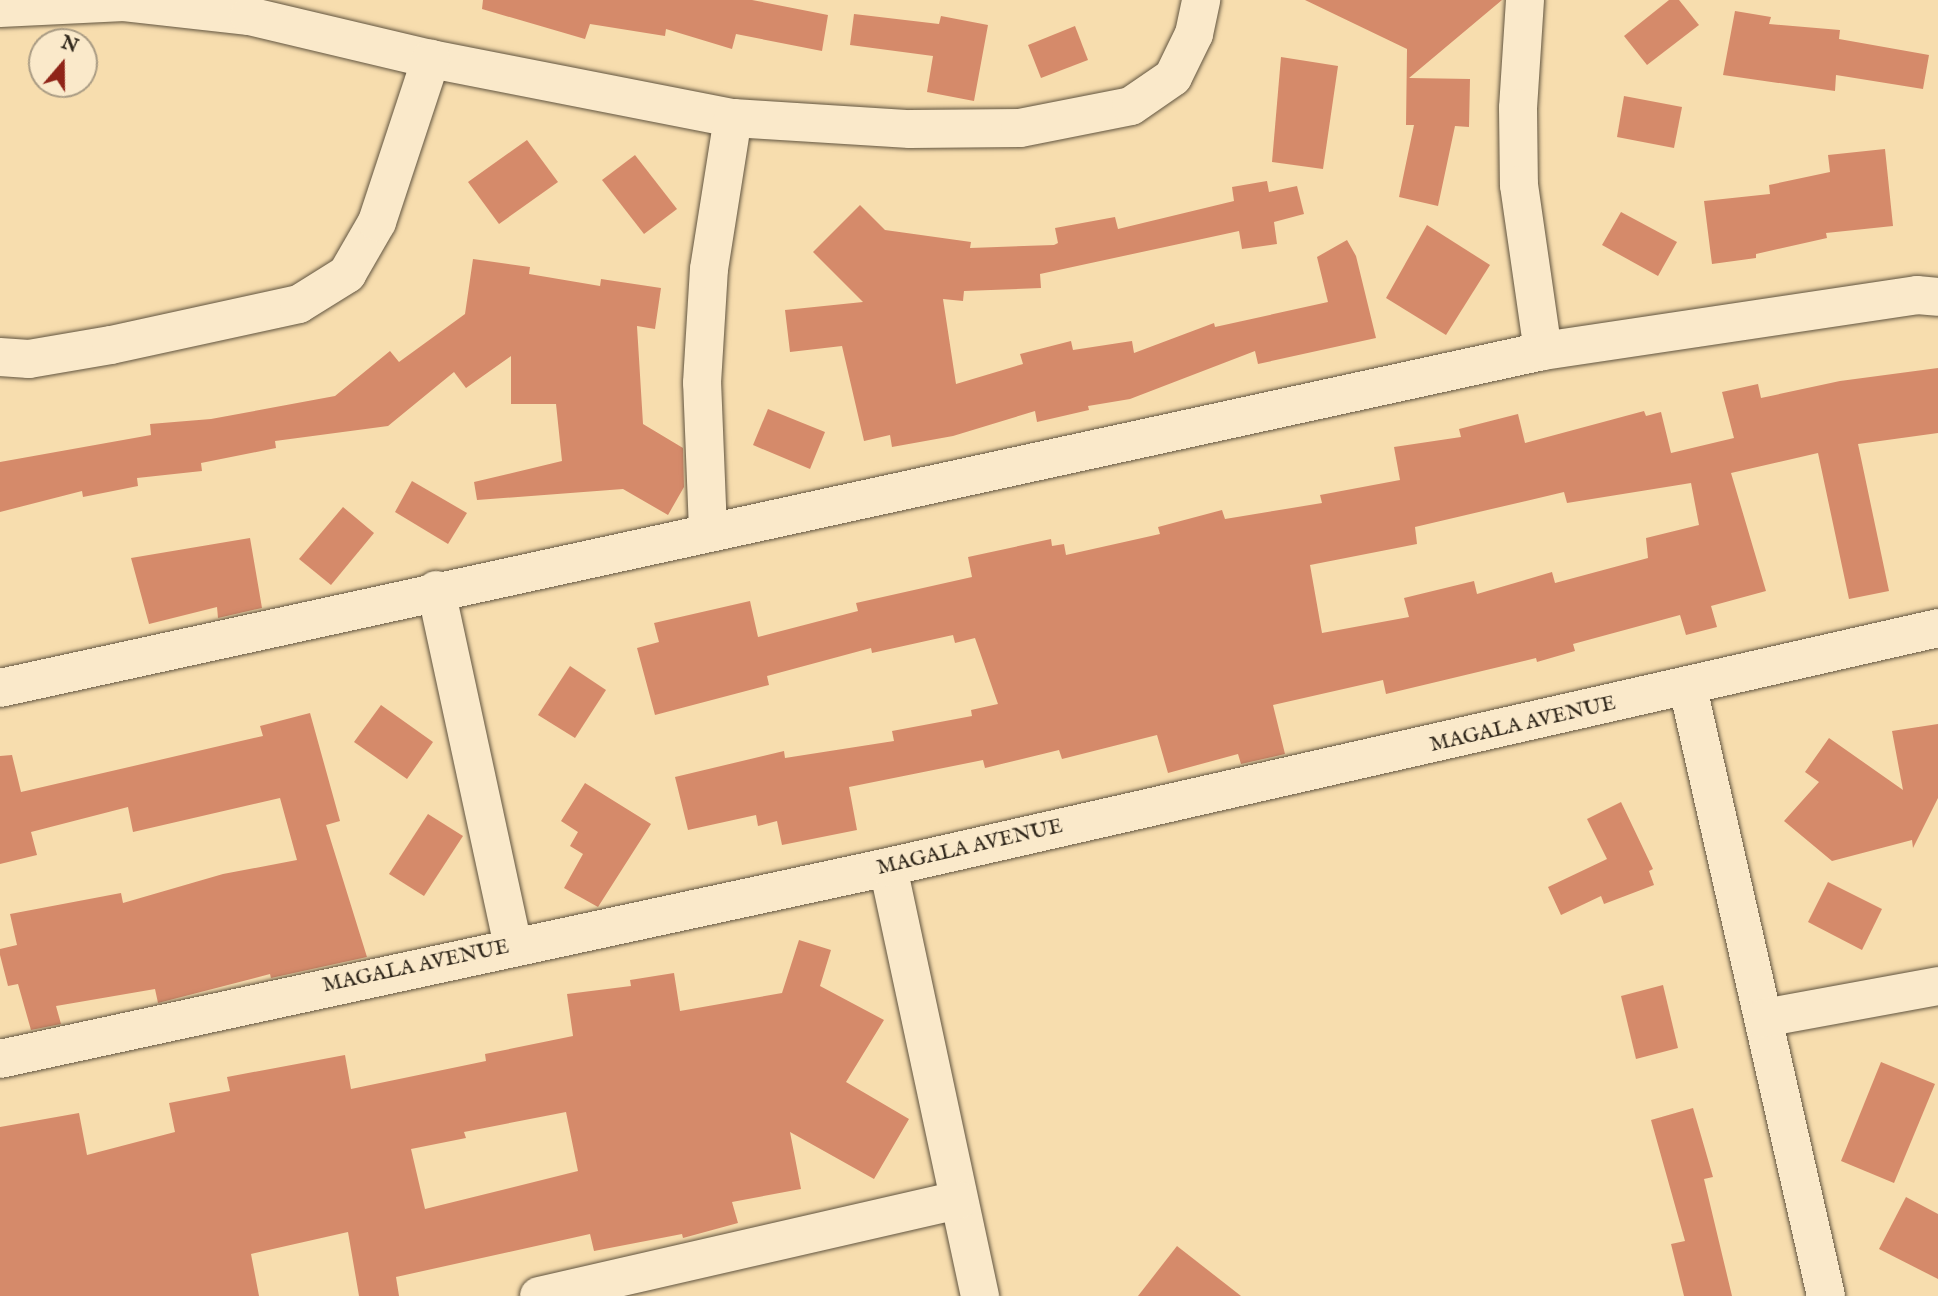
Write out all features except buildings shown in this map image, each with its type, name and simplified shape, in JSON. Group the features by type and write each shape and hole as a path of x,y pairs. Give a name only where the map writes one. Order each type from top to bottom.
{"street":[{"path":"0,8 124,2 249,16 431,59 733,118 910,129 1020,128 1131,106 1173,77 1194,34 1201,0"},
{"path":"1525,0 1518,108 1519,185 1543,351"},
{"path":"0,357 29,359 111,345 299,304 347,274 377,222 431,59"},
{"path":"708,530 702,370 709,269 733,118"},
{"path":"0,688 708,530 1543,351 1917,295 1938,297"},
{"path":"436,590 513,946"},
{"name":"MAGALA AVENUE","path":"0,1059 888,867 1688,688 1938,628"},
{"path":"1688,688 1826,1296"},
{"path":"888,867 980,1296"},
{"path":"1764,1018 1938,986"},
{"path":"539,1296 958,1200"}]}
